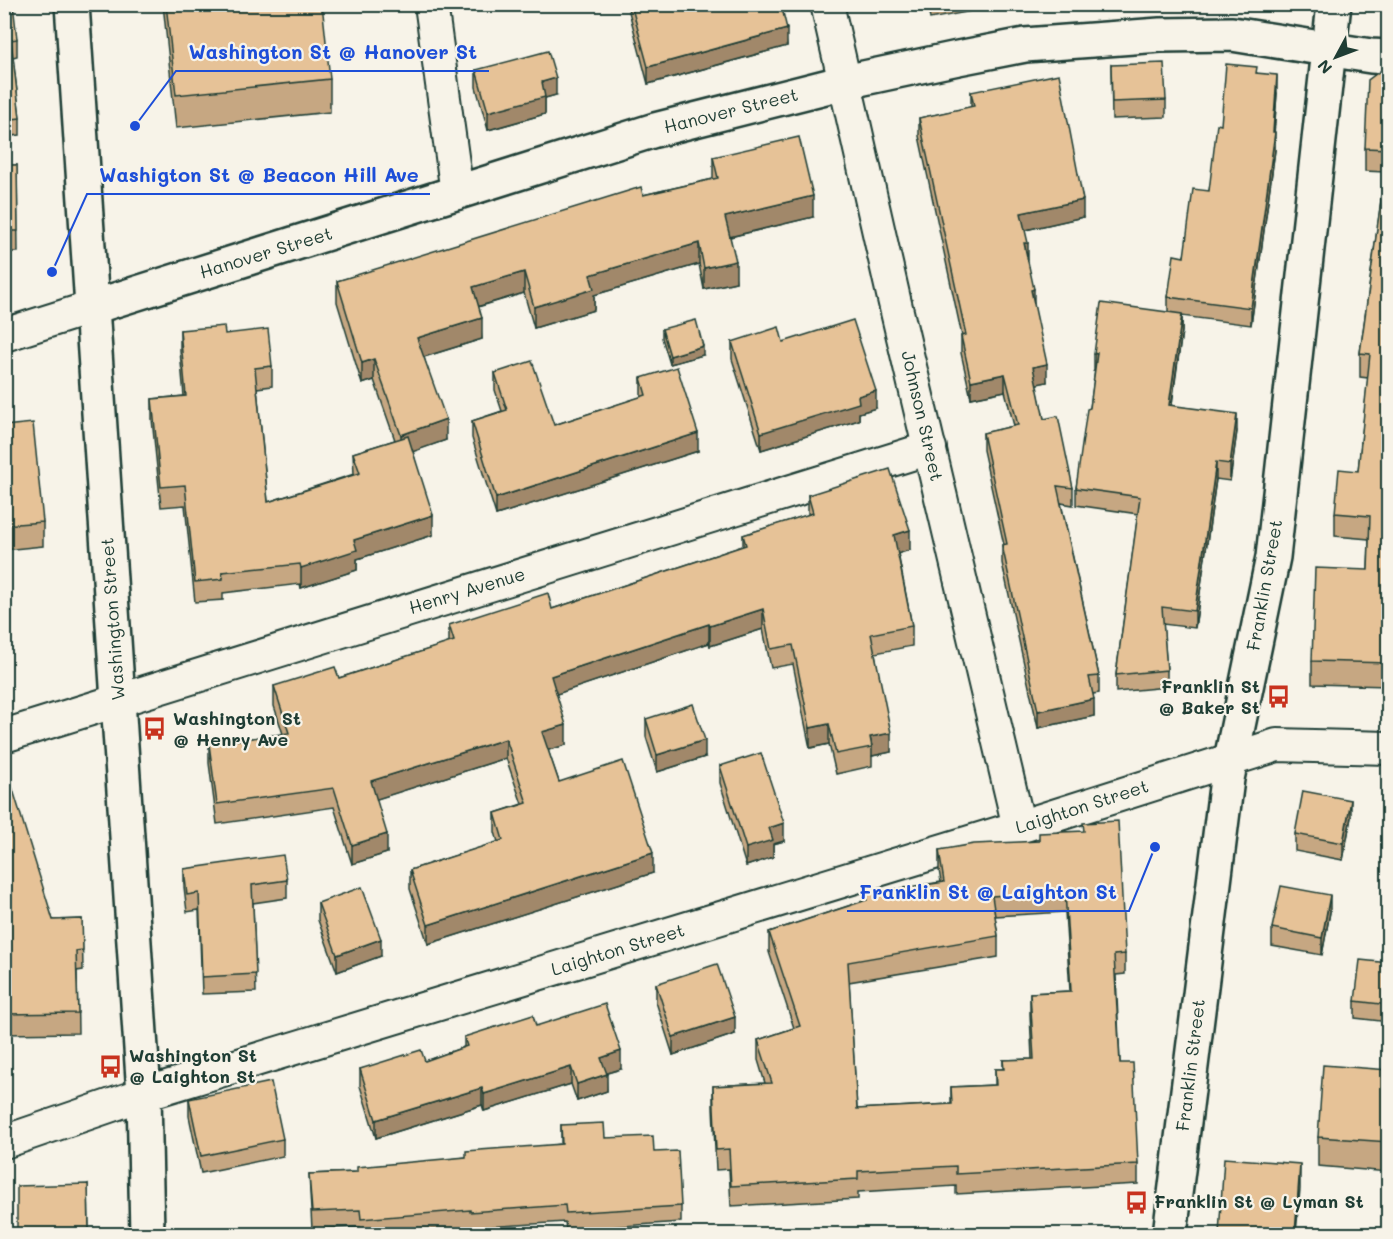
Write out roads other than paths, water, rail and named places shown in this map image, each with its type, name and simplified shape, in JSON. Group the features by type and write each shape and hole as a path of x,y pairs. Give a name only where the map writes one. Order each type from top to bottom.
{"main road":[{"name":"Washington Street","path":"72,4 144,1094 147,1234"},
{"name":"Franklin Street","path":"1164,1234 1227,779 1273,557 1334,4"},
{"name":"Hanover Street","path":"93,307 655,130 845,82 1025,45 1160,35 1232,34 1389,57"}],"street":[{"path":"431,4 457,193"},
{"name":"Johnson Street","path":"827,4 1019,827"},
{"path":"4,335 93,307"},
{"name":"Henry Avenue","path":"4,736 930,448"},
{"name":"Laighton Street","path":"4,1142 144,1094 1019,827 1277,745 1389,748"}],"place":[{"name":"Washington St @ Hanover St","path":"135,126"},
{"name":"Washigton St @ Beacon Hill Ave","path":"52,272"},
{"name":"Franklin St @ Baker St","path":"1278,697"},
{"name":"Washington St @ Henry Ave","path":"155,729"},
{"name":"Franklin St @ Laighton St","path":"1155,847"},
{"name":"Washington St @ Laighton St","path":"111,1066"},
{"name":"Franklin St @ Lyman St","path":"1136,1202"}]}
